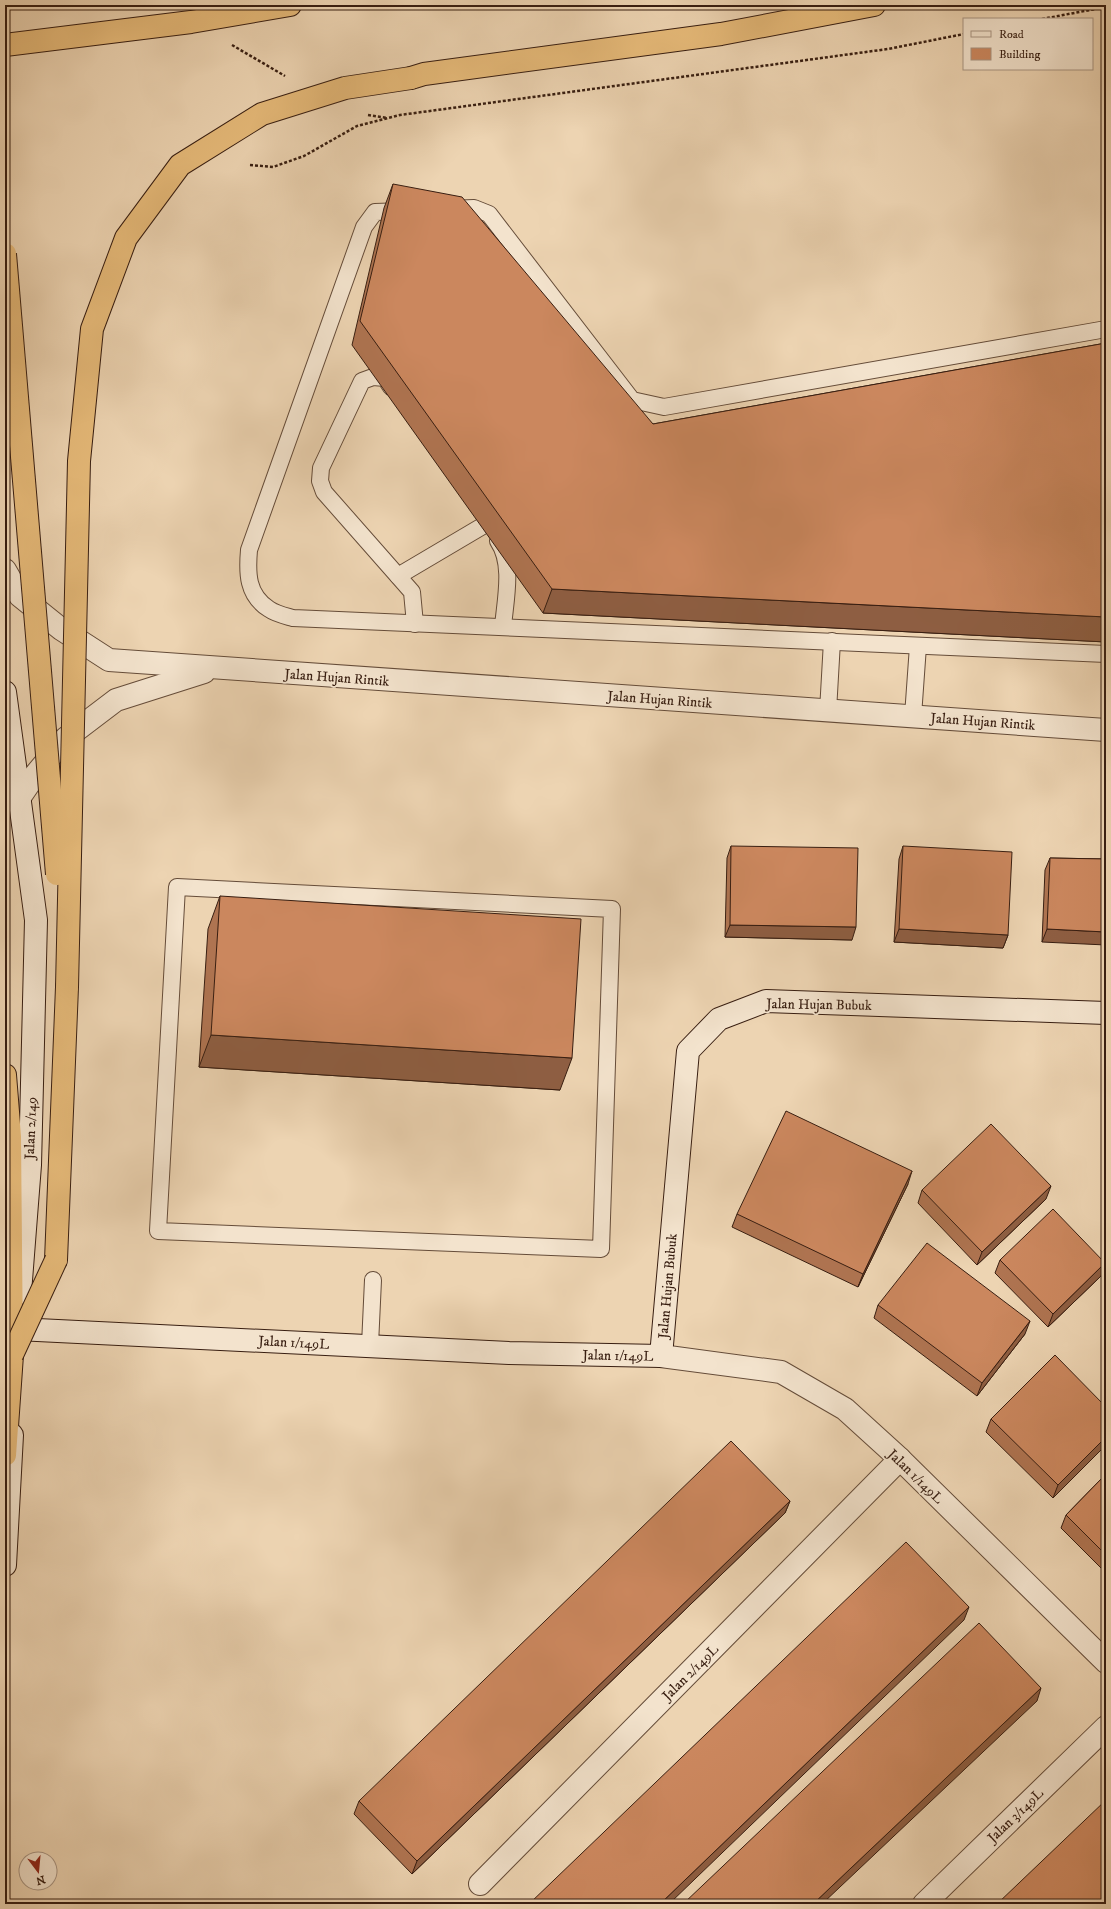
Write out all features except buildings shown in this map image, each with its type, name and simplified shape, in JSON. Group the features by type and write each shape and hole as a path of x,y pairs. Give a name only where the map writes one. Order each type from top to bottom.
{"highway":[{"path":"5,46 191,22 290,5"},
{"path":"12,1355 56,1260 67,987 79,461 92,329 126,238 180,165 262,114 345,88 411,78 424,74 721,34 874,5"},
{"path":"5,59 35,41"},
{"path":"5,254 67,987"},
{"path":"5,1075 10,1137 12,1355 5,1455"}],"street":[{"name":"Jalan Hujan Rintik","path":"5,570 20,596 61,629 109,660 1106,730"},
{"name":"Jalan Hujan Rintik","path":"20,797 35,775 66,738 116,700 214,668"},
{"name":"Jalan 2/149","path":"5,692 36,920 30,1165 17,1329 5,1565"},
{"name":"Jalan Hujan Bubuk","path":"661,1356 688,1051 719,1019 766,1001 1106,1013"},
{"name":"Jalan 1/149L","path":"17,1329 509,1352 661,1356 780,1372 844,1409 900,1459 1106,1662"},
{"name":"Jalan 2/149L","path":"480,1884 900,1459"},
{"name":"Jalan 3/149L","path":"924,1904 1106,1726"}],"lane":[{"path":"1106,329 664,407 632,400 489,214 474,208 375,212 364,227 249,550 248,566 249,581 257,598 270,610 293,618 1106,654"},
{"path":"398,397 385,378 373,377 362,381 321,468 320,481 324,492 412,592 415,624"},
{"path":"398,576 482,518 500,545 506,558 507,572 503,627"},
{"path":"828,711 832,641"},
{"path":"913,716 918,646"},
{"path":"177,887 612,909 601,1249 158,1231 177,887"},
{"path":"370,1345 373,1280"}],"path":[{"path":"1047,18 1106,7"},
{"path":"250,165 273,167 304,156 357,126 400,115 888,49 963,34"}]}
